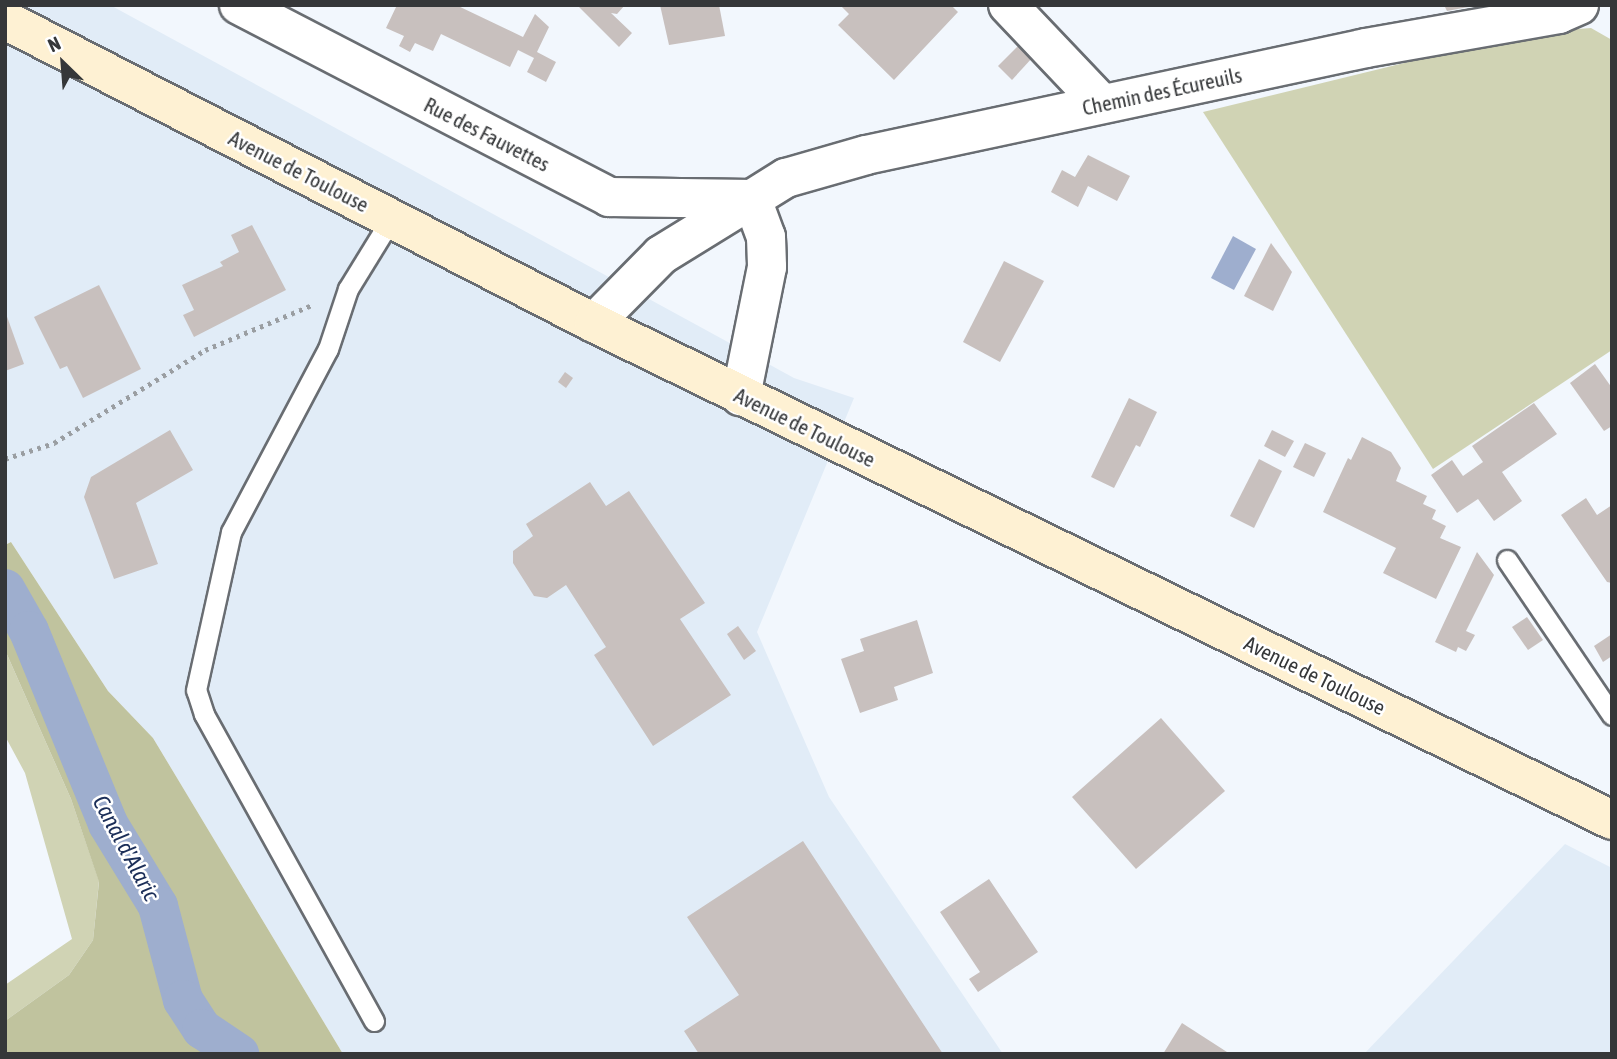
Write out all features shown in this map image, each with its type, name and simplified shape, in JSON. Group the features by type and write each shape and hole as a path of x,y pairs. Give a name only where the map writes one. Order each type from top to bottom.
{"main road":[{"name":"Avenue de Toulouse","path":"5,20 594,323 1612,820"}],"street":[{"name":"Rue des Fauvettes","path":"239,5 609,197 752,199"},
{"path":"1008,5 1101,103"},
{"name":"Chemin des Écureuils","path":"594,323 661,255 786,178 866,155 1101,103 1366,48 1559,14 1579,5"},
{"path":"741,396 767,267 766,237 752,199"}],"lane":[{"path":"374,1021 204,714 196,690 231,532 328,349 348,289 391,219"},
{"path":"1507,560 1612,715"}],"path":[{"path":"5,459 54,443 205,350 348,289"}],"shaded area":[{"path":"5,5 110,5 794,378 854,398 757,632 829,797 1003,1054 343,1054 153,738 108,691 11,542 5,545"},
{"path":"1565,844 1612,868 1612,1054 1364,1054"}],"green space":[{"path":"1591,28 1612,40 1612,350 1433,469 1203,112 1527,33"},
{"path":"11,542 108,691 153,738 343,1054 5,1054 5,1021 69,975 93,940 99,882 71,799 5,650 5,545"},
{"path":"5,650 71,799 99,881 93,940 69,975 5,1021 5,985 72,939 25,773 5,736"}],"water":[{"path":"1233,236 1256,249 1234,290 1211,278"}],"building":[{"path":"397,5 456,5 523,37 535,14 549,27 537,52 556,62 546,82 527,72 534,58 518,50 510,67 441,34 433,51 415,43 410,52 399,46 404,36 386,28"},
{"path":"577,5 625,5 617,14 611,13 632,33 619,47"},
{"path":"660,5 719,5 725,36 669,45"},
{"path":"840,5 951,5 958,12 894,80 838,25 849,14"},
{"path":"1444,5 1468,5 1468,7 1447,11"},
{"path":"1020,44 1033,57 1012,80 998,66"},
{"path":"1088,155 1130,176 1117,201 1088,186 1078,207 1051,192 1062,170 1075,177"},
{"path":"252,225 286,290 194,337 183,315 194,310 182,285 223,266 220,262 239,252 231,235"},
{"path":"1271,243 1292,272 1273,311 1244,296"},
{"path":"1004,261 1044,281 1000,362 963,342"},
{"path":"99,285 141,369 83,398 67,366 60,369 34,317"},
{"path":"5,311 24,364 5,371"},
{"path":"1595,364 1612,388 1612,426 1604,431 1570,383"},
{"path":"565,372 573,378 566,388 558,382"},
{"path":"1129,398 1157,412 1140,447 1136,445 1114,488 1091,477"},
{"path":"1534,403 1557,434 1502,472 1522,501 1494,521 1478,499 1457,513 1431,475 1452,460 1463,476 1483,462 1472,446"},
{"path":"170,430 193,470 136,503 158,564 114,579 84,497 91,477"},
{"path":"1272,430 1294,441 1285,457 1264,446"},
{"path":"1362,437 1391,452 1401,468 1396,481 1427,496 1423,504 1436,510 1432,519 1446,526 1440,538 1461,547 1436,599 1383,573 1396,548 1323,512 1348,458 1351,460"},
{"path":"1305,443 1326,453 1314,477 1293,467"},
{"path":"1259,459 1282,471 1254,528 1230,516"},
{"path":"590,482 606,506 629,491 705,603 680,619 731,695 653,746 594,655 606,647 566,585 547,598 534,596 513,563 513,551 533,536 526,524"},
{"path":"1586,498 1597,515 1612,505 1612,583 1607,582 1561,515"},
{"path":"1477,552 1494,575 1466,631 1475,635 1466,651 1458,647 1456,652 1435,642"},
{"path":"1527,617 1543,640 1528,650 1512,627"},
{"path":"917,620 933,673 894,687 898,700 860,713 841,659 864,651 860,639"},
{"path":"738,626 756,651 744,660 727,634"},
{"path":"1612,634 1612,656 1603,662 1594,646"},
{"path":"1161,718 1225,791 1136,869 1072,797"},
{"path":"803,841 943,1054 699,1054 684,1031 739,995 687,917"},
{"path":"989,879 1038,952 978,992 969,979 980,972 940,912"},
{"path":"1182,1023 1227,1052 1226,1054 1163,1054"}],"waterway":[{"name":"Canal d'Alaric","path":"5,589 29,631 108,824 158,906 183,1000 202,1029 239,1054"}]}
